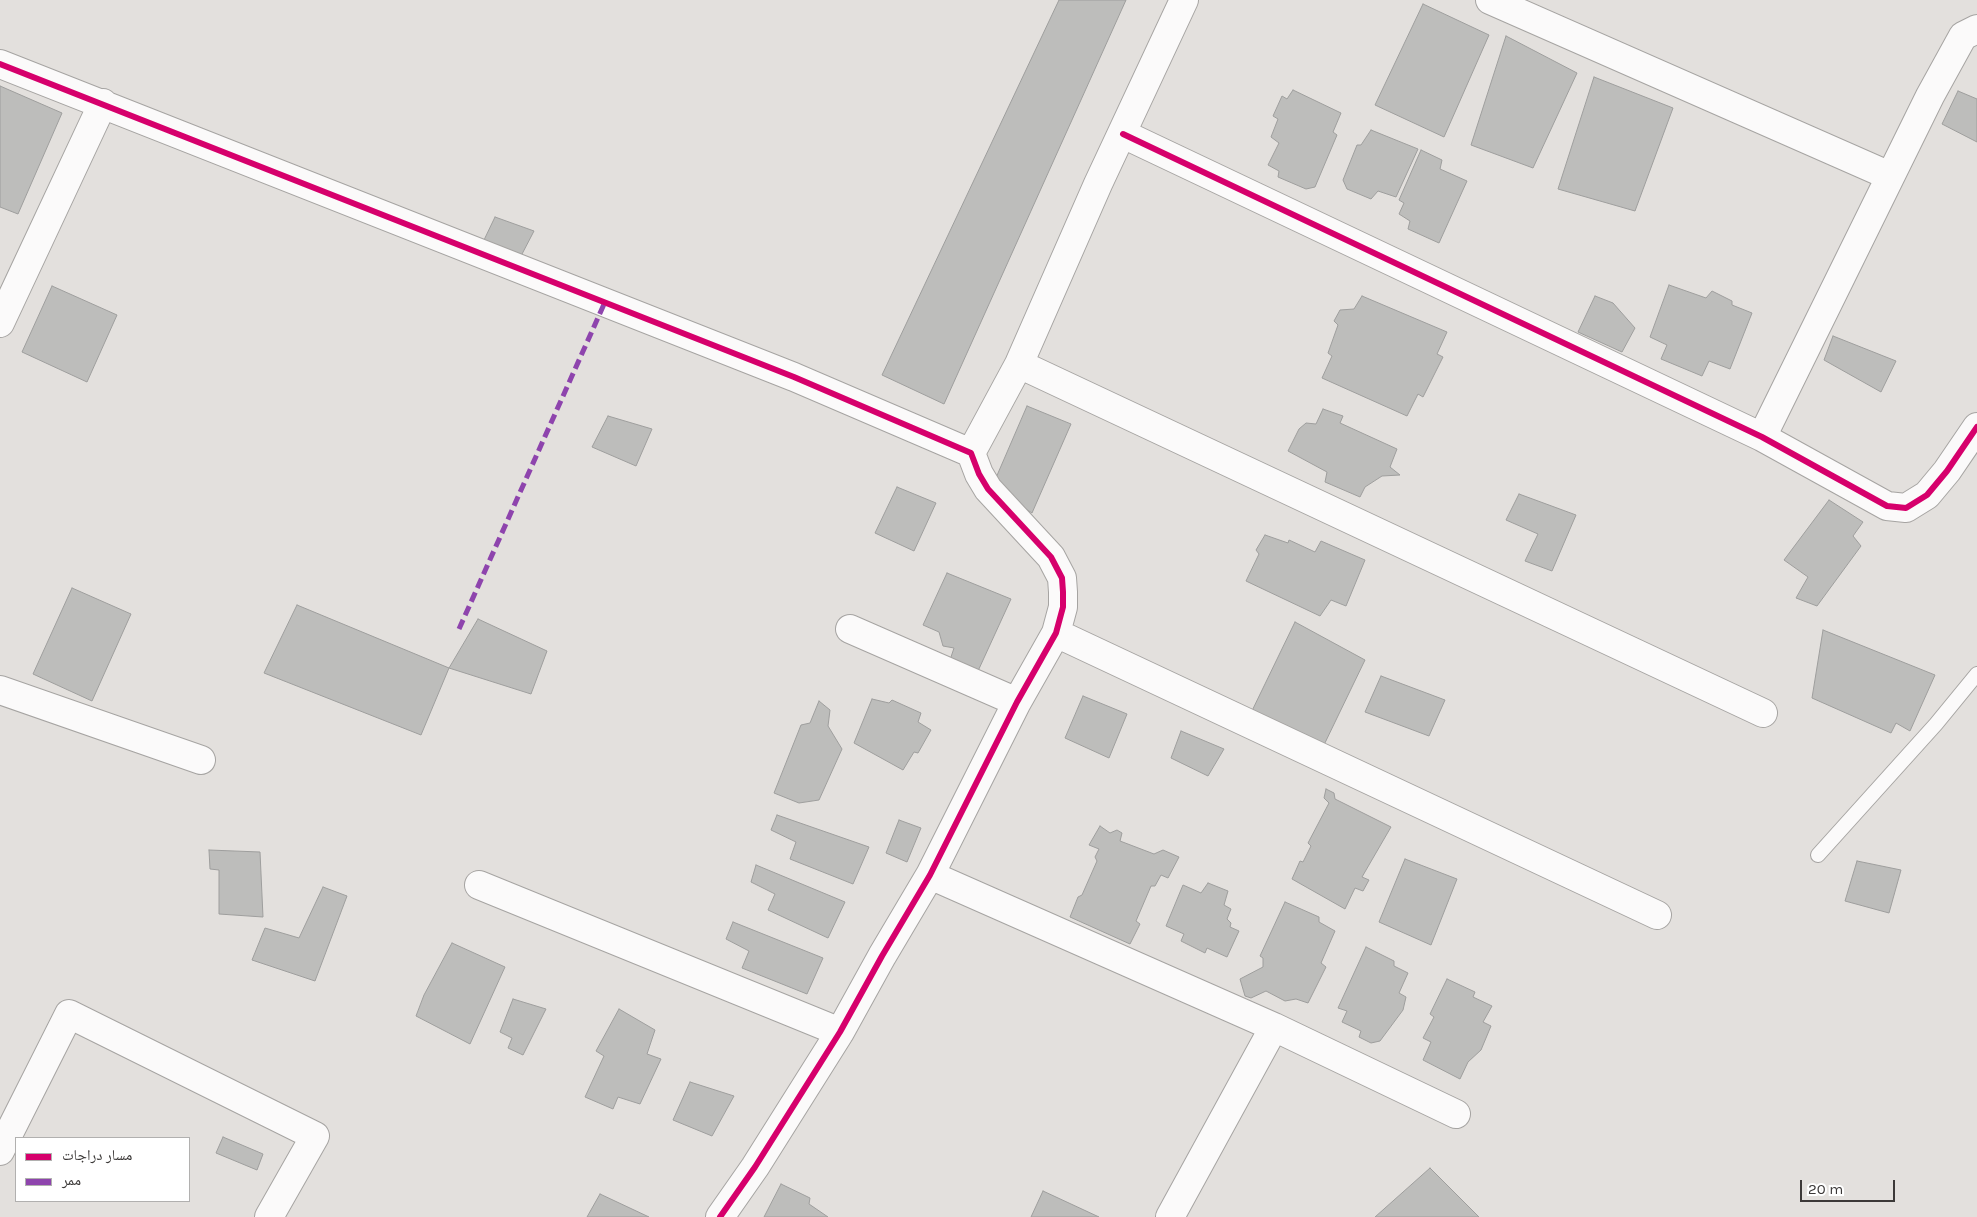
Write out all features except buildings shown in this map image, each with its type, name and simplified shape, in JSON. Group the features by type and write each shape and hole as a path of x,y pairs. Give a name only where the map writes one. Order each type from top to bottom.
{"street":[{"path":"971,453 1019,364 1098,184 1184,0"},
{"path":"1490,0 1890,176"},
{"path":"1762,437 1890,176 1963,36 1977,29"},
{"path":"0,64 794,377 971,453 979,474 988,489 1051,557 1062,578 1063,607 1056,634 1017,702 930,875 840,1032 808,1080 755,1167 720,1217"},
{"path":"0,322 103,104"},
{"path":"1123,134 1762,437 1887,506 1906,508 1927,495 1977,427"},
{"path":"1019,364 1763,714"},
{"path":"850,629 1017,702"},
{"path":"1056,634 1657,915"},
{"path":"0,690 201,760"},
{"path":"930,875 1274,1027 1456,1114"},
{"path":"479,885 840,1032"},
{"path":"0,1151 69,1014 315,1136 270,1217"},
{"path":"1170,1217 1274,1027"}],"lane":[{"path":"1818,855 1936,724 1977,674"}],"marked path":[{"path":"459,629 605,302"}],"cycle path":[{"path":"0,64 794,377 971,453 979,474 988,489 1051,557 1062,578 1063,592 1063,607 1056,633 1017,702 930,875 840,1032 755,1167 720,1217"},
{"path":"1123,134 1762,437 1887,506 1906,508 1927,495 1947,471 1977,427"}]}
